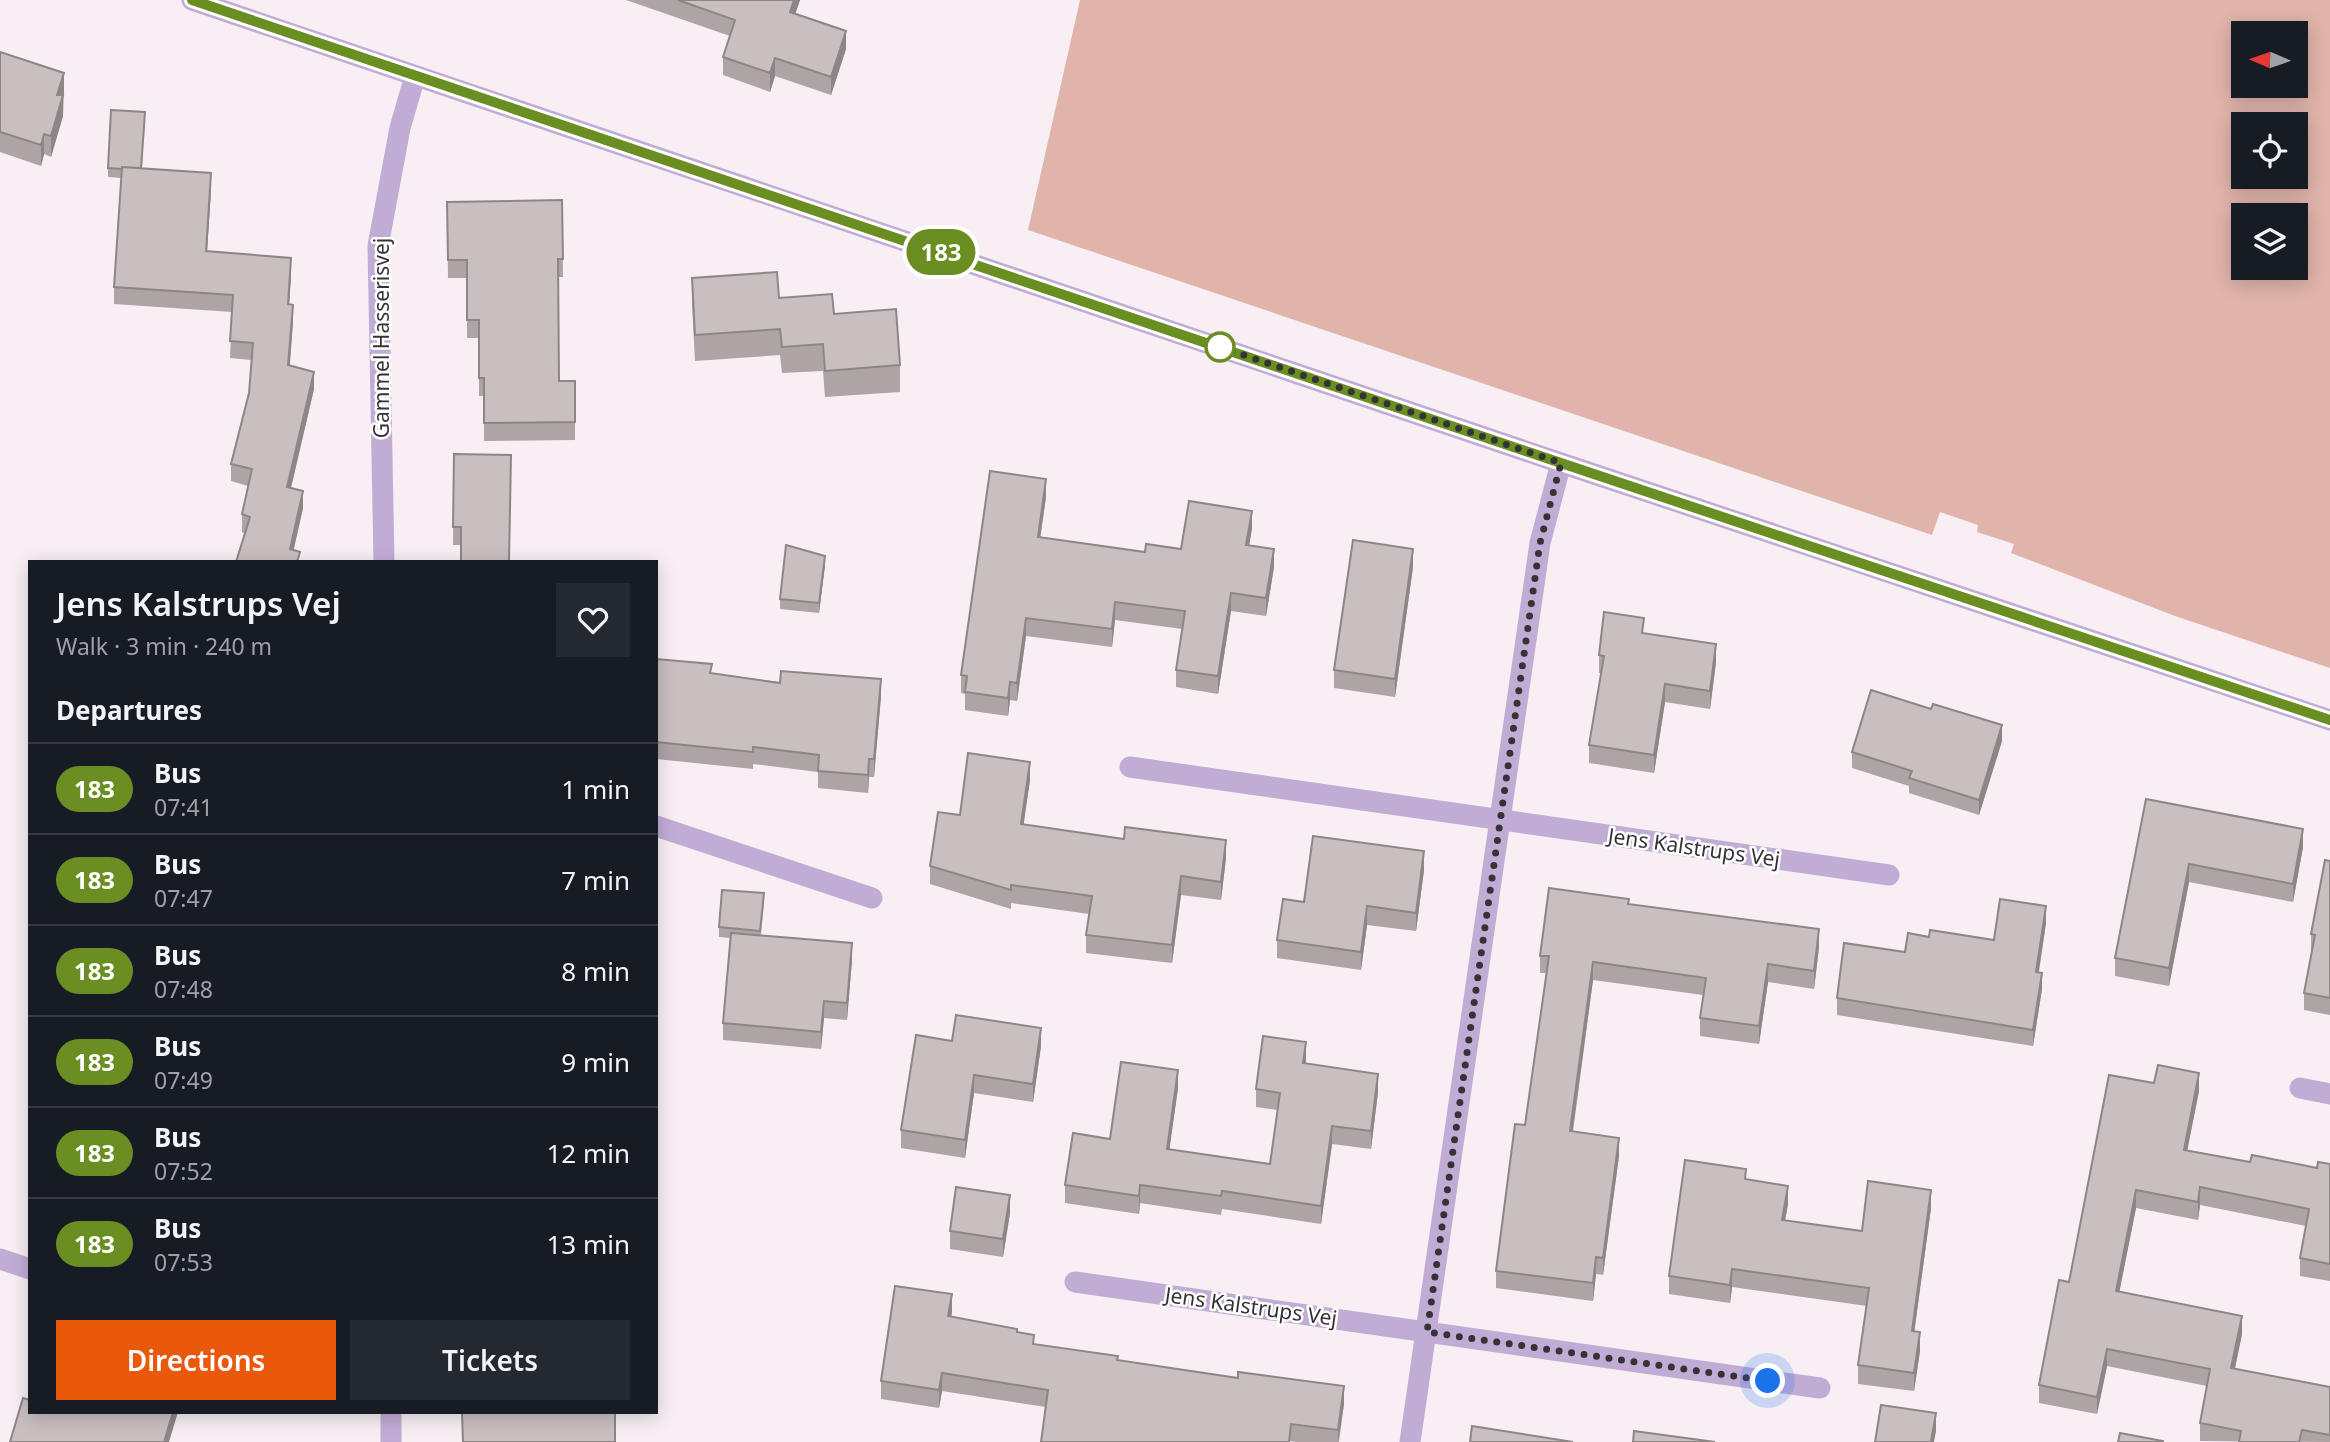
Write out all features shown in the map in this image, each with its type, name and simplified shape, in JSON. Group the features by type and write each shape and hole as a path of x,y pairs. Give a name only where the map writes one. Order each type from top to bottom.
{"street":[{"path":"192,0 2330,720"},
{"name":"Gammel Hasserisvej","path":"384,560 377,246 400,128 415,76"},
{"path":"1410,1442 1540,543 1561,463"},
{"name":"Jens Kalstrups Vej","path":"1130,767 1889,875"},
{"path":"658,827 872,898"},
{"path":"2300,1088 2330,1094"},
{"path":"0,1259 28,1268"},
{"name":"Jens Kalstrups Vej","path":"1075,1282 1820,1388"},
{"path":"391,1414 391,1442"}],"shaded area":[{"path":"1080,0 2330,0 2330,668 2175,616 2011,553 2014,544 1977,532 1978,525 1940,512 1932,535 1028,230"}],"building":[{"path":"678,0 794,0 790,12 846,31 831,77 775,58 770,73 723,57 735,20"},
{"path":"0,52 64,73 57,95 63,95 51,136 44,134 41,145 0,132"},
{"path":"111,110 145,112 141,168 108,168"},
{"path":"122,167 211,173 206,251 291,258 288,304 293,305 288,365 314,372 287,487 303,491 290,549 300,552 298,560 237,560 250,517 242,514 252,469 231,464 249,393 253,343 230,341 233,295 114,287"},
{"path":"562,200 563,259 558,259 559,381 575,381 575,422 484,423 484,378 479,378 479,320 467,320 467,260 448,260 447,202"},
{"path":"777,272 779,298 832,294 834,314 896,309 900,365 825,371 823,344 782,347 780,329 695,335 692,278"},
{"path":"454,454 511,455 509,560 461,560 461,527 453,527"},
{"path":"990,471 1046,479 1038,537 1145,552 1146,544 1181,549 1189,501 1252,511 1246,545 1274,549 1266,598 1231,593 1218,676 1176,670 1185,611 1115,602 1112,629 1026,618 1017,683 1010,682 1008,698 965,692 967,676 961,675"},
{"path":"1353,540 1413,549 1395,679 1334,670"},
{"path":"786,545 825,556 819,603 780,599"},
{"path":"1604,612 1644,618 1642,633 1716,644 1710,691 1665,684 1654,755 1589,745 1604,656 1599,655"},
{"path":"658,659 712,664 710,673 780,683 781,671 881,679 874,759 869,759 868,775 818,771 819,755 753,747 753,752 658,742"},
{"path":"1871,690 1931,709 1933,704 2002,725 1979,800 1909,778 1912,771 1852,752"},
{"path":"968,753 1030,762 1021,824 1124,839 1125,827 1226,840 1221,882 1181,876 1172,945 1086,935 1092,896 1011,885 1011,890 930,866 938,812 960,815"},
{"path":"2146,799 2303,829 2293,884 2189,864 2169,968 2115,958"},
{"path":"1313,836 1424,851 1416,913 1367,906 1361,952 1277,940 1283,899 1304,902"},
{"path":"2325,860 2330,861 2330,998 2304,993 2315,935 2311,934"},
{"path":"1549,888 1629,899 1628,904 1819,929 1814,971 1768,964 1759,1026 1700,1018 1706,978 1593,962 1570,1131 1619,1138 1603,1258 1596,1257 1593,1283 1496,1271 1515,1124 1525,1125 1549,956 1540,956"},
{"path":"722,890 764,893 760,931 719,927"},
{"path":"2000,899 2046,906 2036,972 2042,973 2033,1030 1837,998 1844,943 1905,952 1908,933 1929,937 1930,930 1994,940"},
{"path":"731,933 852,943 847,1003 824,1001 821,1032 723,1023"},
{"path":"956,1015 1041,1028 1033,1084 974,1075 965,1140 901,1130 916,1035 952,1041"},
{"path":"1263,1036 1306,1042 1303,1063 1378,1074 1371,1131 1332,1126 1321,1206 1222,1191 1221,1196 1140,1185 1139,1196 1065,1185 1073,1133 1110,1139 1121,1062 1178,1070 1167,1149 1270,1164 1280,1093 1256,1089"},
{"path":"2158,1065 2199,1073 2184,1150 2250,1162 2252,1155 2317,1168 2318,1162 2330,1164 2330,1264 2300,1258 2309,1209 2200,1187 2198,1202 2136,1190 2116,1291 2242,1316 2231,1368 2330,1387 2330,1435 2302,1430 2299,1442 2239,1442 2241,1431 2200,1423 2210,1369 2107,1349 2097,1397 2039,1385 2059,1280 2069,1282 2109,1075 2154,1083"},
{"path":"1685,1160 1746,1169 1745,1179 1788,1186 1782,1220 1862,1231 1868,1181 1931,1190 1912,1331 1920,1332 1914,1373 1858,1365 1869,1288 1732,1269 1730,1285 1669,1276"},
{"path":"956,1187 1010,1195 1003,1239 950,1231"},
{"path":"895,1286 952,1294 948,1316 1017,1329 1017,1332 1034,1335 1033,1344 1238,1378 1238,1372 1344,1386 1338,1430 1291,1424 1289,1442 1041,1442 1048,1390 942,1373 939,1390 881,1381"},
{"path":"23,1398 28,1399 28,1414 172,1414 164,1442 10,1442"},
{"path":"1881,1405 1936,1413 1931,1442 1875,1442"},
{"path":"462,1414 615,1414 615,1442 463,1442"},
{"path":"1472,1426 1573,1442 1470,1442"},
{"path":"1634,1431 1715,1442 1633,1442"},
{"path":"2120,1433 2163,1441 2163,1442 2118,1442"}],"bus line":[{"name":"183","path":"192,0 2330,720"}],"route":[{"path":"1220,347 1561,463 1540,543 1427,1332 1768,1381"}]}
